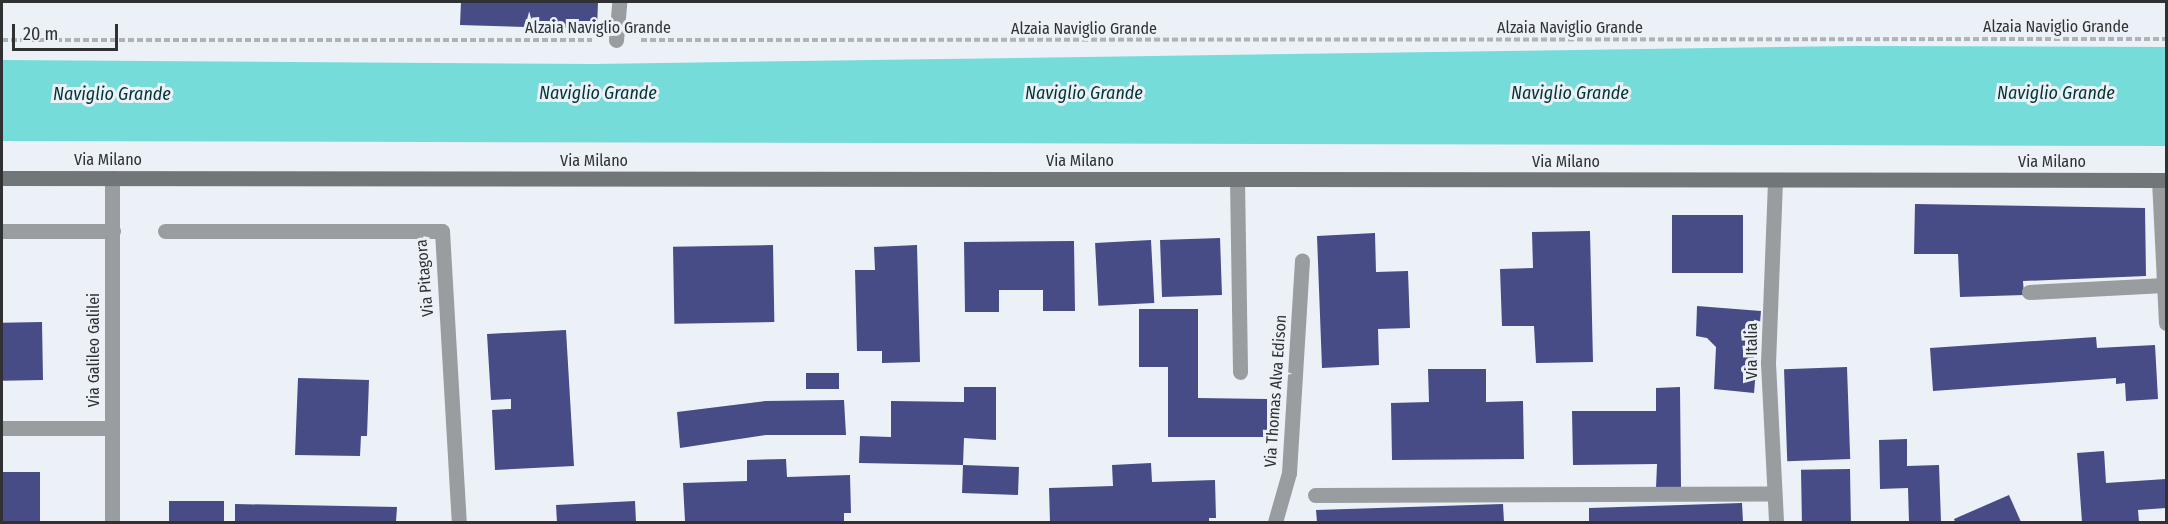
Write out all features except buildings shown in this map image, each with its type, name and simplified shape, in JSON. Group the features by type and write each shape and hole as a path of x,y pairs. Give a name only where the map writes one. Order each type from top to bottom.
{"main road":[{"name":"Via Milano","path":"2,178 2163,180"}],"street":[{"path":"616,40 619,2"},
{"name":"Via Galileo Galilei","path":"112,178 112,522"},
{"path":"1237,179 1240,372"},
{"name":"Via Milano","path":"2163,180 2166,323"},
{"name":"Via Italia","path":"1775,181 1768,363 1776,522"},
{"path":"2,231 113,231"},
{"name":"Via Pitagora","path":"165,231 442,231 459,522"},
{"name":"Via Thomas Alva Edison","path":"1275,522 1289,473 1302,260"},
{"path":"2028,292 2164,285"},
{"path":"2,428 112,428"},
{"path":"1315,495 1774,494"}],"path":[{"name":"Alzaia Naviglio Grande","path":"2,40 2166,39"}],"water":[{"name":"Naviglio Grande","path":"1854,46 2166,47 2166,146 2,141 2,60 594,64"}]}
